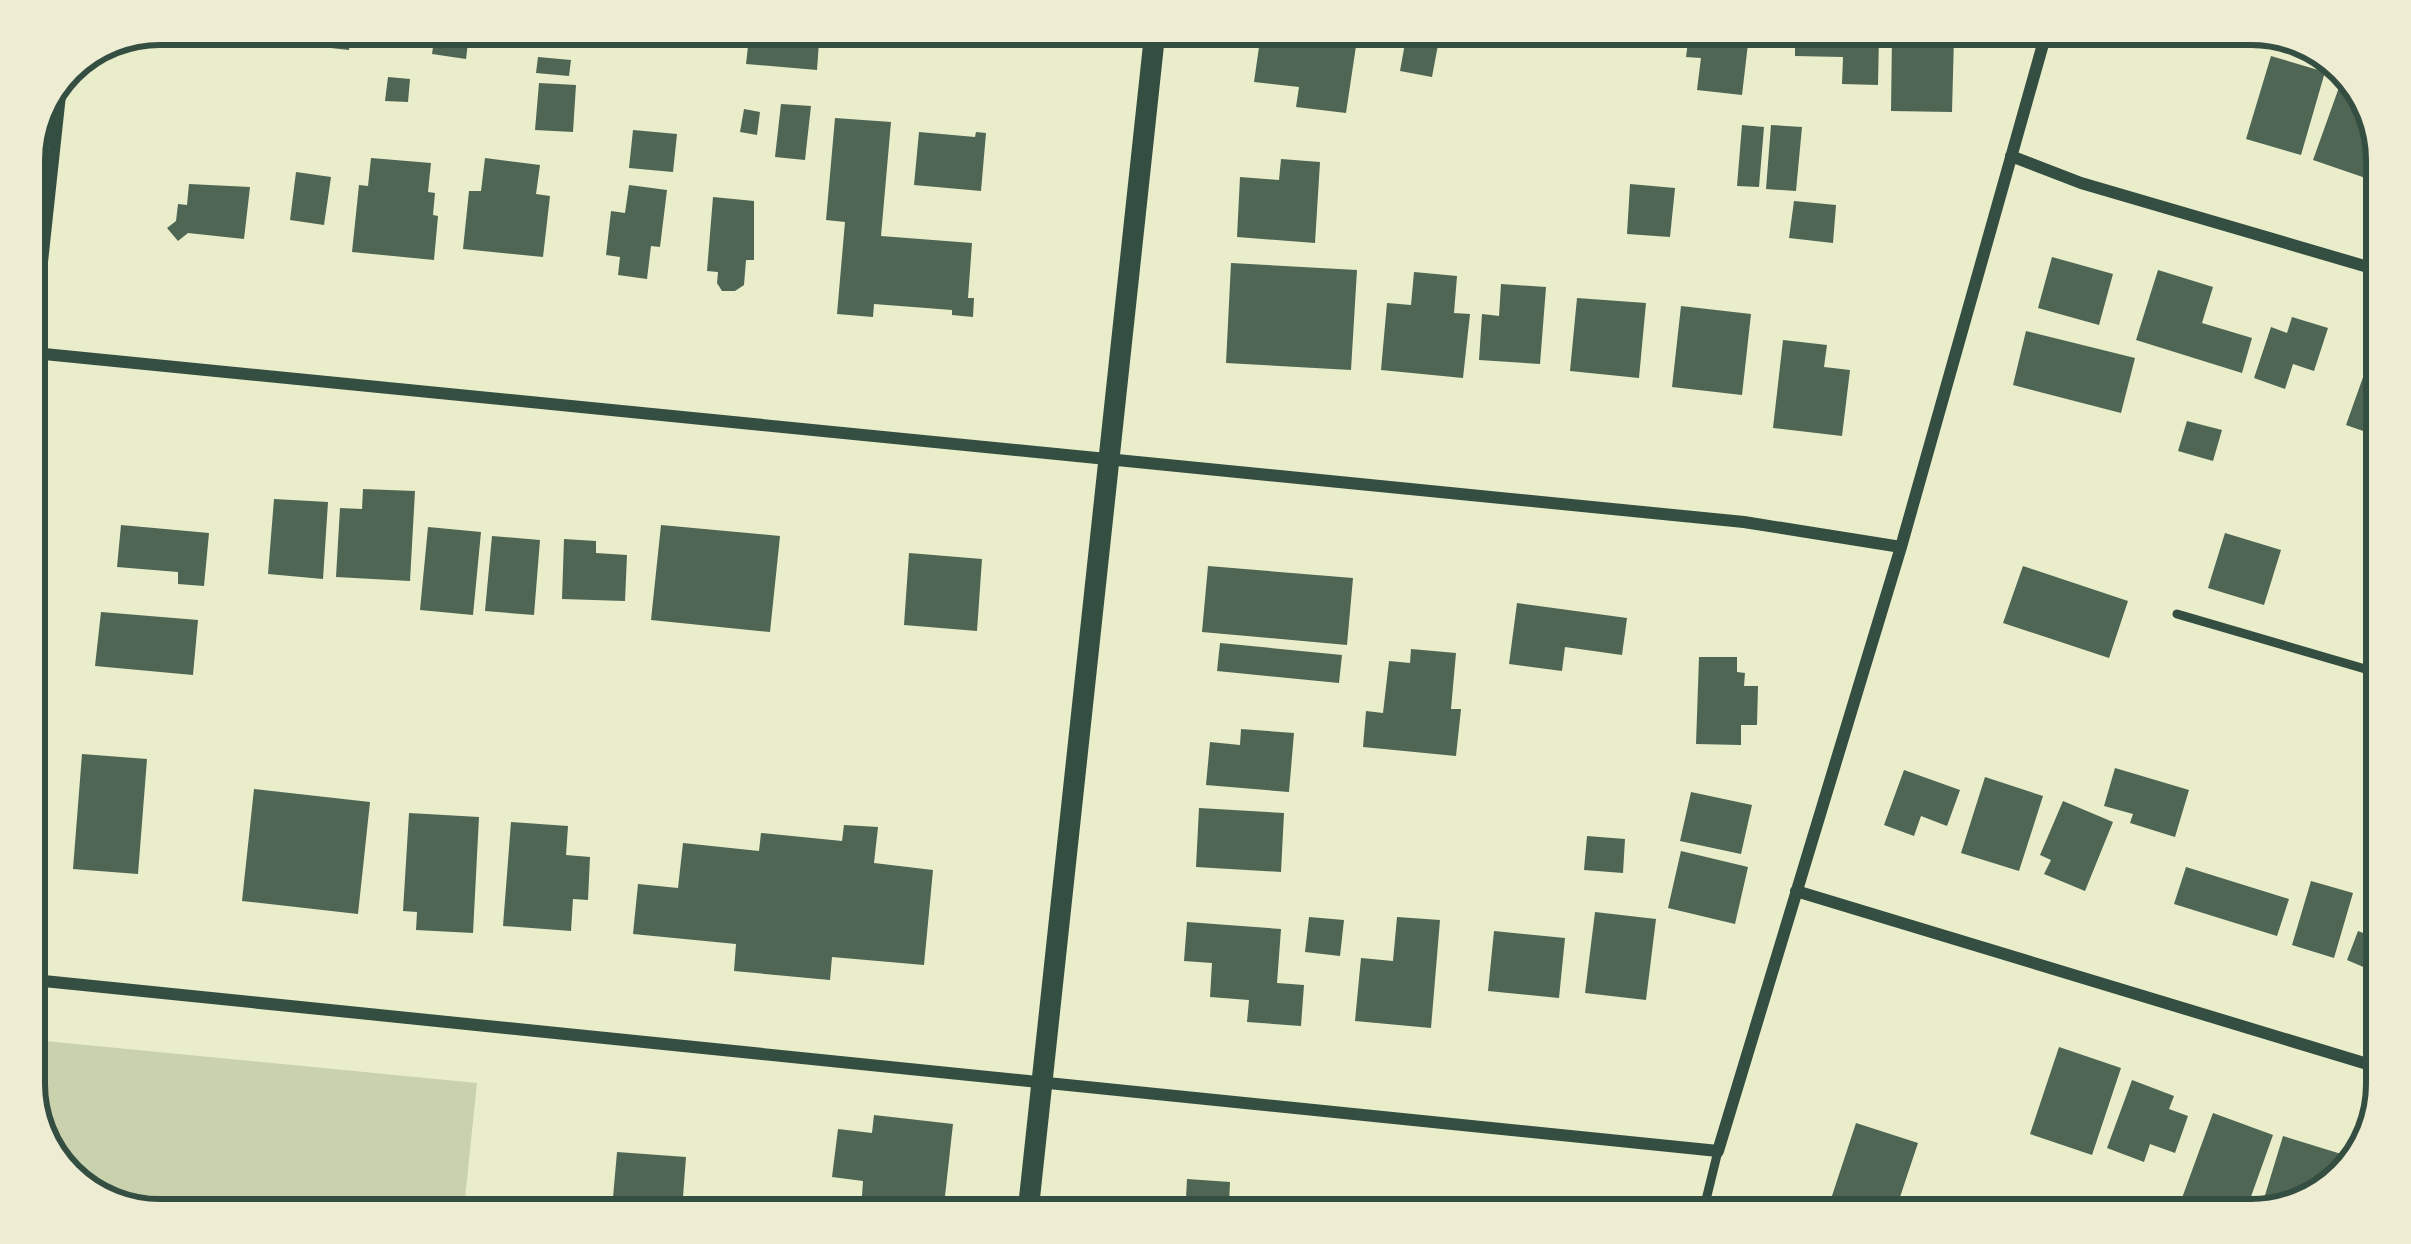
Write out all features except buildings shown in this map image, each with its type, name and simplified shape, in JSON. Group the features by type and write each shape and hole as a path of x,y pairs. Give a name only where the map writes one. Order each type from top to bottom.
{"street":[{"path":"1029,1199 1154,45"},
{"path":"45,981 1718,1151 1900,547 2043,45"},
{"path":"45,218 58,107"},
{"path":"2011,156 2081,183 2366,266"},
{"path":"45,355 1744,522 1900,547"},
{"path":"1796,891 2366,1064"}],"lane":[{"path":"2177,614 2366,669"},
{"path":"1706,1199 1718,1151"}],"green space":[{"path":"45,1041 477,1083 465,1199 138,1197 96,1180 64,1148 47,1106"}]}
